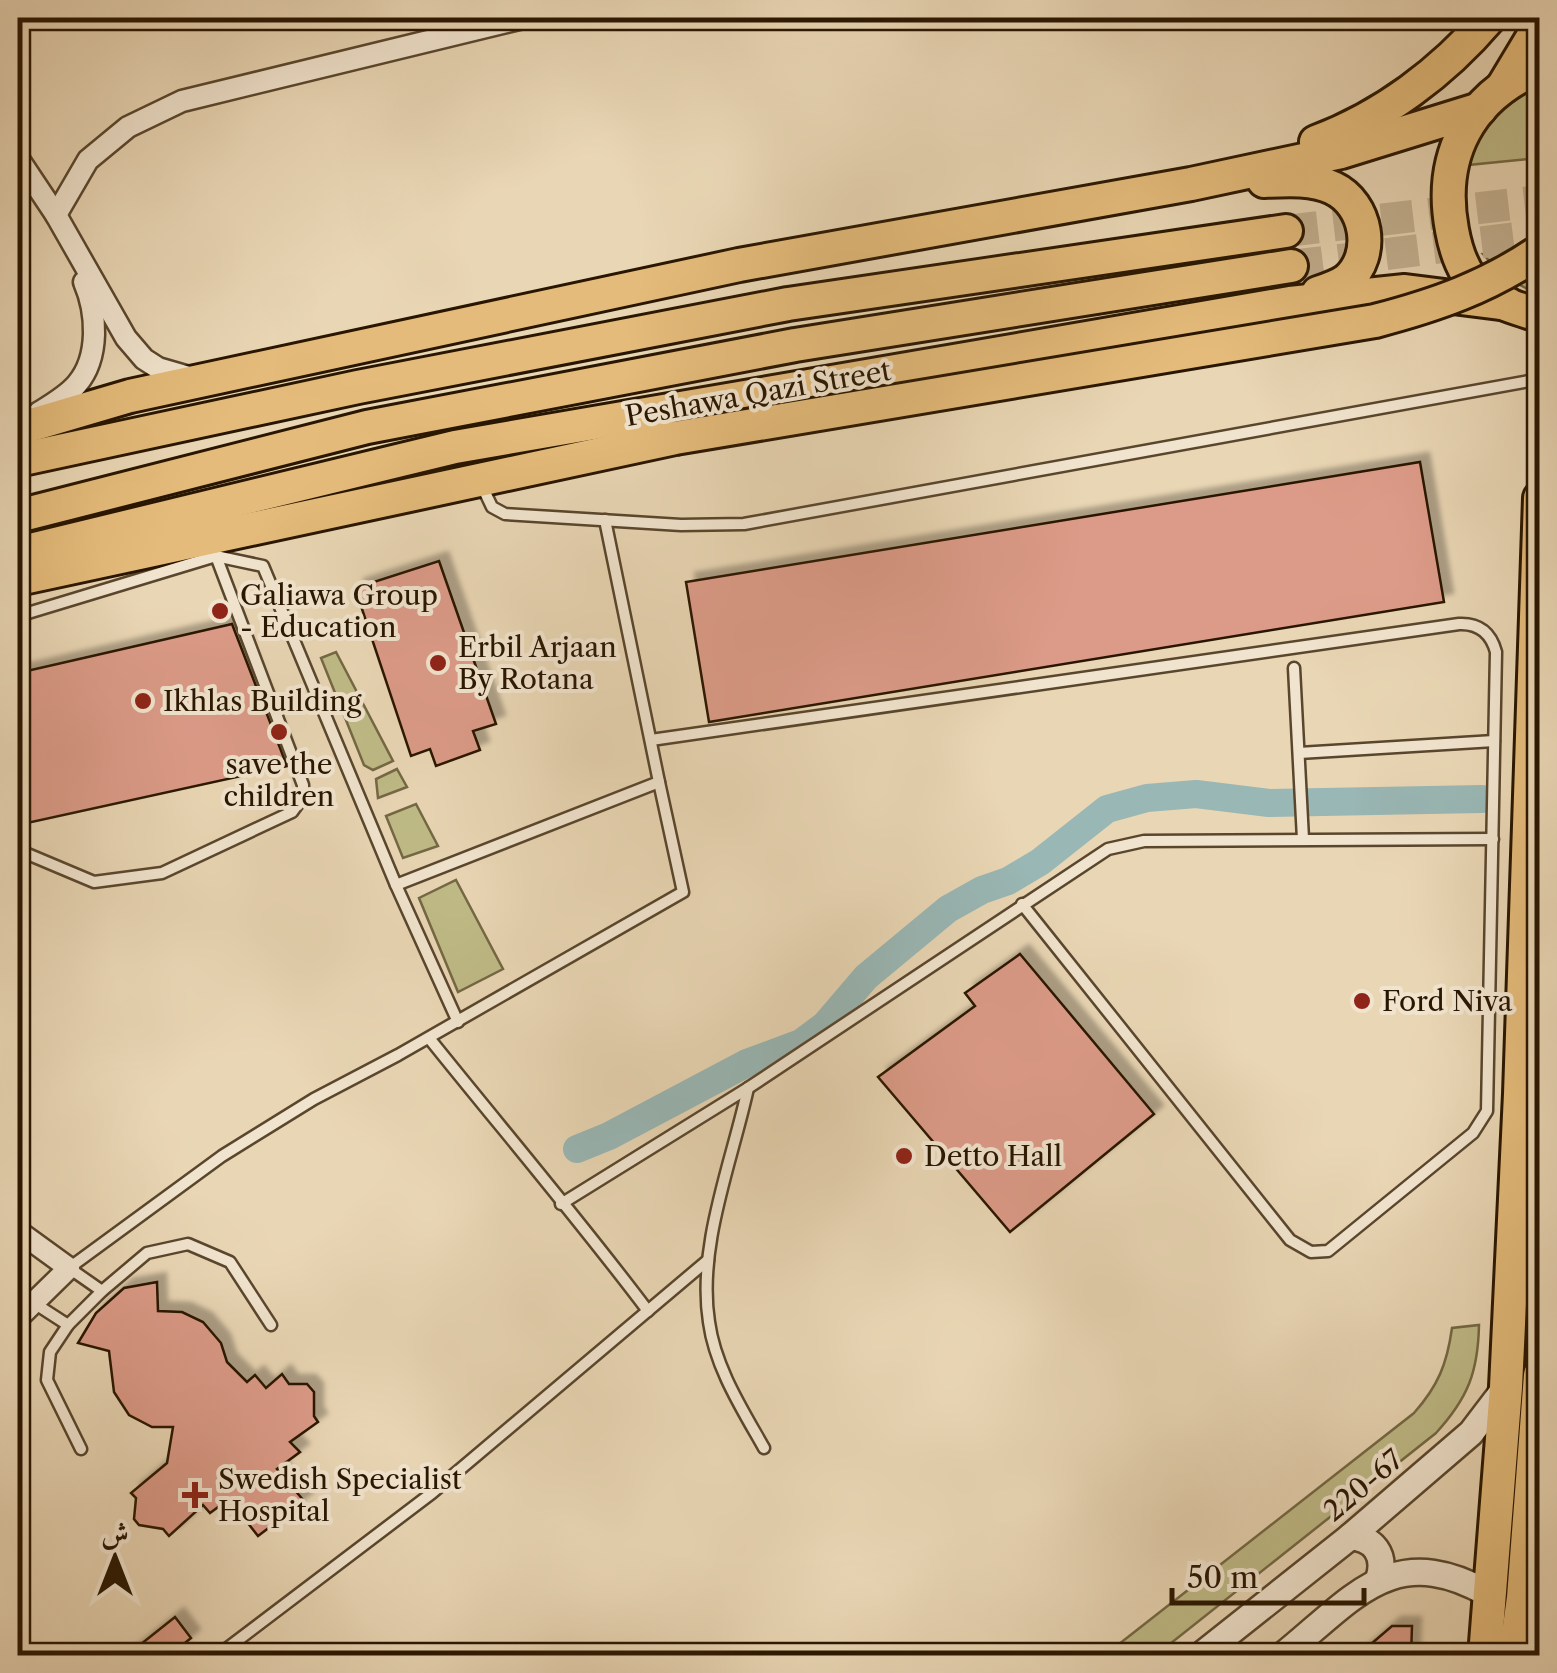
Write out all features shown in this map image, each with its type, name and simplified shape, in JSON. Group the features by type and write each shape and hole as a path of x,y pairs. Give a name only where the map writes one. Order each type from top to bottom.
{"main road":[{"path":"1124,196 1293,150 1357,124 1412,90 1489,18"},
{"path":"1492,98 1540,24"},
{"name":"Peshawa Qazi Street","path":"18,427 130,396 739,265 1192,184 1341,152 1492,98 1540,66"},
{"name":"Peshawa Qazi Street","path":"1492,98 1463,130 1453,154 1447,198 1455,248 1483,293 1540,316"},
{"path":"1192,184 1278,180 1317,183 1334,188 1349,199 1364,231 1364,249 1358,266 1346,281 1290,302"},
{"path":"18,460 358,387 788,304 1286,231"},
{"path":"18,579 200,550 480,480 675,438 1376,320 1453,299 1540,251"},
{"name":"Peshawa Qazi Street","path":"18,516 367,428 795,346 1290,266"},
{"name":"Peshawa Qazi Street","path":"18,553 455,447 1290,302 1405,292 1508,304"},
{"path":"1508,304 1540,338"},
{"path":"1485,1656 1506,1387 1521,1072 1540,498"},
{"path":"1515,1656 1540,1375"}],"street":[{"path":"18,20 26,18"},
{"path":"56,216 88,160 128,127 182,101 523,18"},
{"path":"18,158 126,338 144,359 174,375 214,378"},
{"path":"18,427 78,384 92,349 94,326 89,293 56,216"},
{"path":"18,1231 69,1268 18,1318"},
{"name":"220-67","path":"1200,1656 1471,1433 1506,1387"},
{"path":"1350,1536 1360,1537 1377,1548 1381,1558 1379,1578"},
{"path":"1282,1656 1379,1578 1407,1571 1435,1572 1463,1579 1488,1593"}],"lane":[{"path":"480,480 488,502 504,514 702,526 744,524 1540,379"},
{"path":"102,1291 69,1268 222,1156 314,1099 430,1038 683,892 606,520"},
{"path":"18,616 200,550 263,566 458,1022"},
{"path":"18,850 94,882 162,874 274,823 292,812 303,798 303,785 200,550"},
{"path":"651,740 1468,623 1484,630 1496,652 1488,1103 1484,1120 1336,1246 1320,1252 1303,1250 1290,1240 1022,904"},
{"path":"1294,668 1303,839"},
{"path":"1298,753 1494,741"},
{"path":"396,884 659,782"},
{"path":"561,1204 748,1088 1092,858 1126,844 1493,839"},
{"path":"430,1038 648,1311"},
{"path":"748,1088 708,1260 709,1324 737,1401 764,1448"},
{"path":"81,1450 47,1380 50,1352 68,1324 148,1253 188,1244 230,1262 271,1325"},
{"path":"217,1656 432,1493 708,1260"},
{"path":"33,1302 68,1324"}],"shaded area":[{"path":"1539,84 1539,158 1468,165 1479,133 1507,106"},
{"path":"1539,249 1539,295 1503,276 1483,254"},
{"path":"336,652 393,761 373,770 364,765 321,658"},
{"path":"397,769 407,787 378,798 376,779"},
{"path":"416,804 438,846 403,858 386,816"},
{"path":"456,880 503,969 458,992 419,898"},
{"path":"1479,1325 1469,1384 1436,1433 1156,1655 1105,1655 1414,1413 1440,1374 1452,1328"}],"building":[{"path":"1420,462 1444,602 709,722 686,582"},
{"path":"439,561 496,724 473,731 480,750 436,766 430,749 411,756 355,588"},
{"name":"Ikhlas Building","path":"232,624 287,766 18,825 18,673"},
{"path":"1020,954 1154,1114 1010,1232 878,1077 975,1006 965,993"},
{"path":"157,1282 158,1311 182,1312 203,1322 221,1343 227,1362 247,1382 255,1375 266,1388 282,1374 289,1384 307,1384 314,1392 314,1416 318,1422 290,1442 300,1452 277,1469 304,1501 258,1536 229,1499 210,1513 203,1505 169,1536 163,1529 139,1525 134,1519 136,1498 131,1493 167,1463 173,1427 152,1427 129,1415 114,1392 109,1351 78,1343 96,1313 124,1288"},
{"path":"175,1617 191,1638 169,1656 126,1656"},
{"path":"1392,1626 1412,1626 1411,1656 1357,1656"}],"waterway":[{"path":"577,1149 747,1063 801,1043 825,1025 866,977 948,909 1040,862 1107,809 1147,798 1196,794 1269,803 1482,799"}],"tunnel":[{"path":"1286,231 1540,201"},
{"path":"1291,266 1540,235"}],"place":[{"name":"Galiawa Group - Education","path":"220,611"},
{"name":"Erbil Arjaan By Rotana","path":"438,663"},
{"name":"Ikhlas Building","path":"143,701"},
{"name":"save the children","path":"279,732"},
{"name":"Ford Niva","path":"1362,1001"},
{"name":"Detto Hall","path":"904,1156"},
{"name":"Swedish Specialist Hospital","path":"195,1495"}]}
